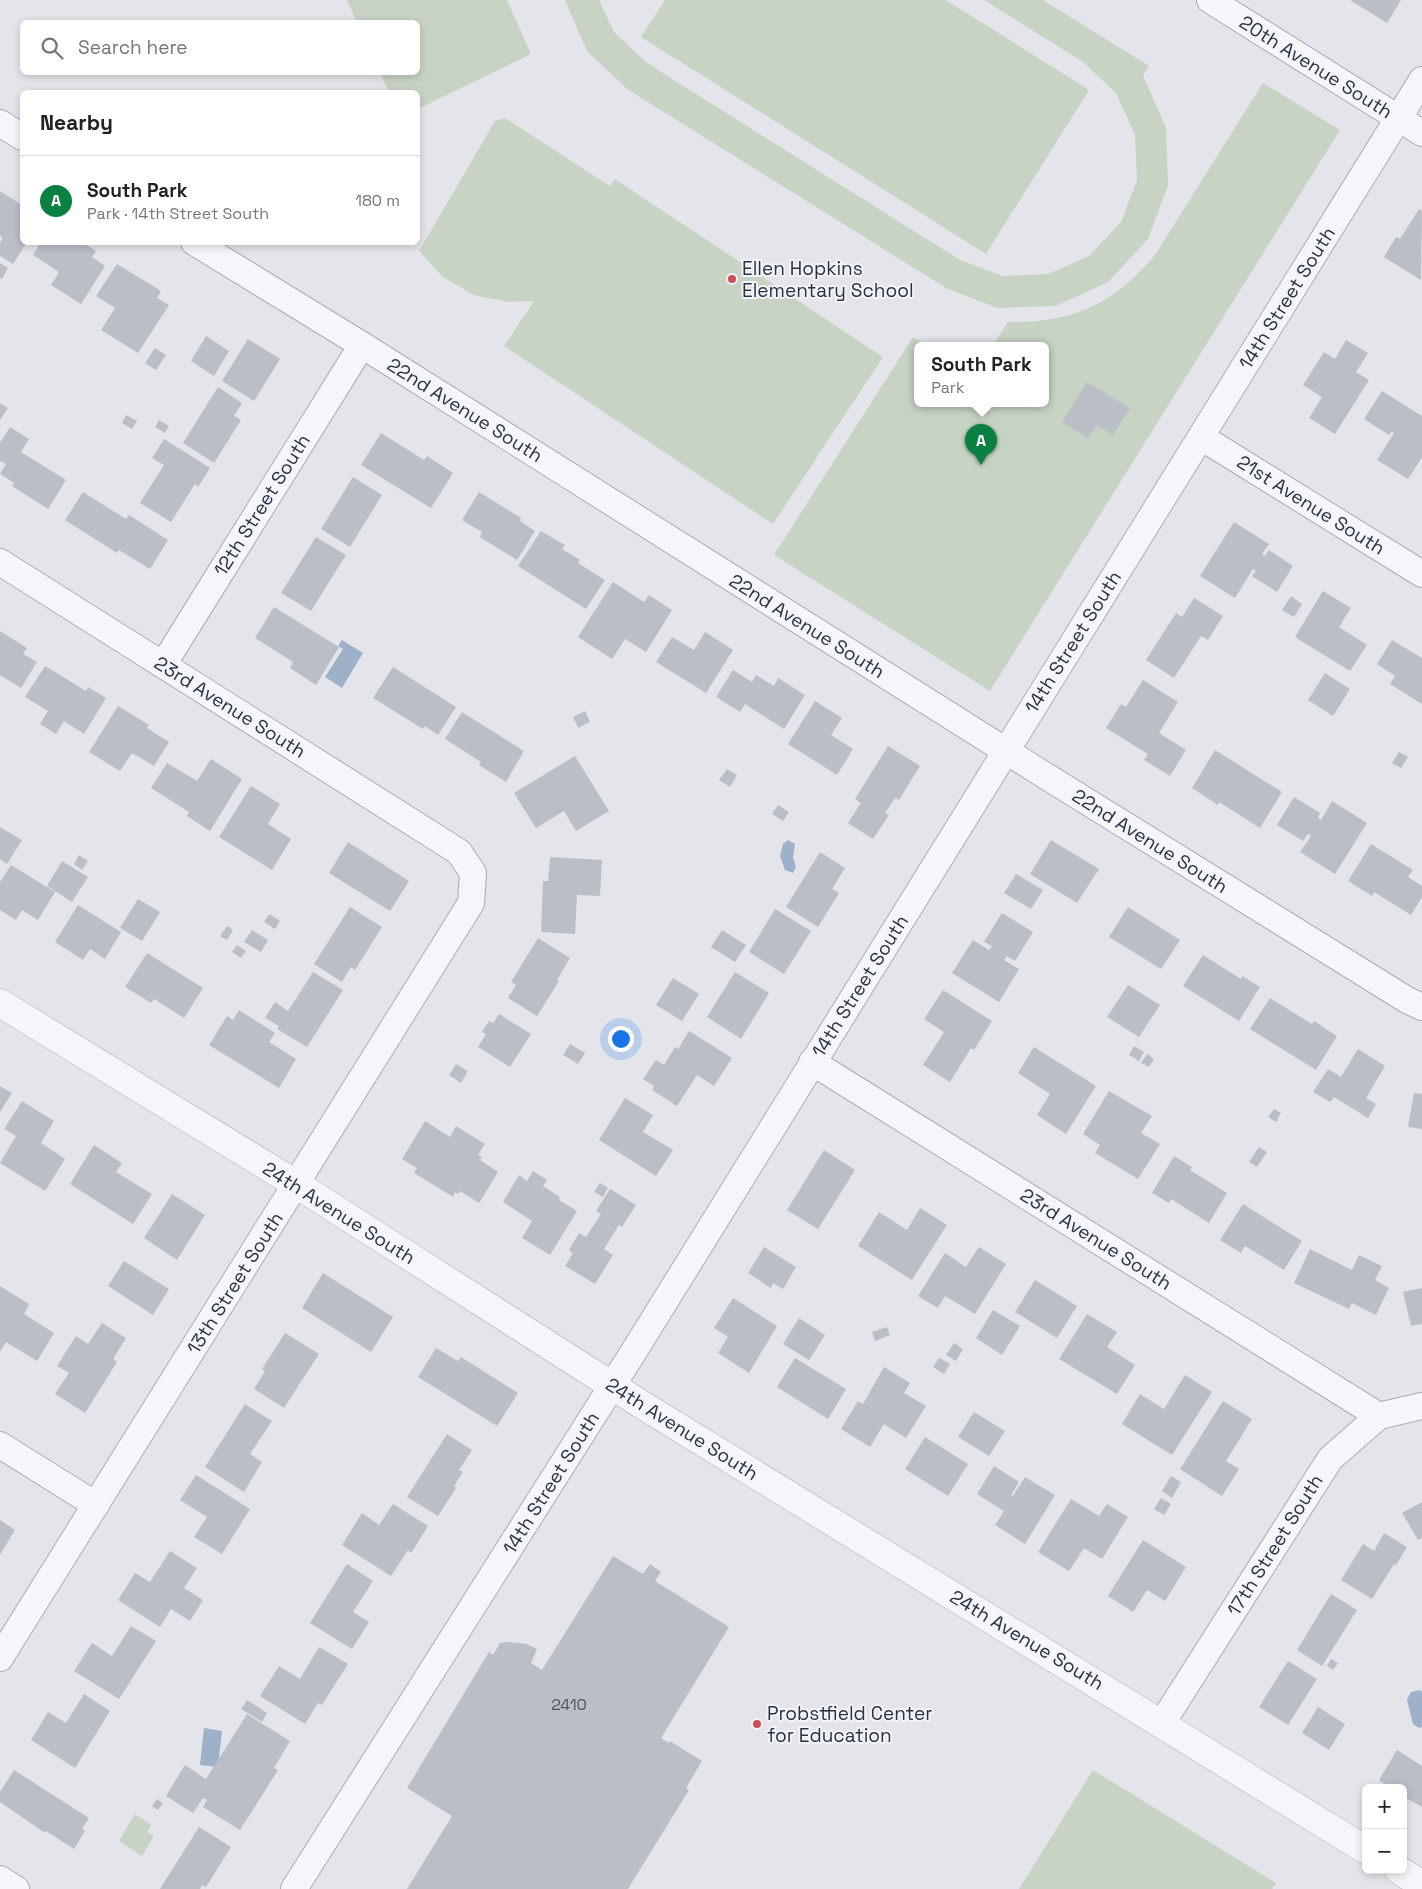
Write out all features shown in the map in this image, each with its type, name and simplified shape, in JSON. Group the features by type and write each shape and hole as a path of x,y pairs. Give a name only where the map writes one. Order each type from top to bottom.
{"street":[{"name":"20th Avenue South","path":"1210,0 1422,133"},
{"name":"14th Street South","path":"294,1889 612,1386 1422,80"},
{"path":"0,123 20,136"},
{"name":"22nd Avenue South","path":"199,245 362,345 1005,751 1406,1000 1422,1007"},
{"name":"12th Street South","path":"163,665 362,345"},
{"name":"21st Avenue South","path":"1201,437 1422,574"},
{"name":"23rd Avenue South","path":"0,562 459,852"},
{"name":"13th Street South","path":"0,1658 471,903 473,873 459,852"},
{"name":"24th Avenue South","path":"0,1003 296,1184 612,1386 1362,1848"},
{"name":"23rd Avenue South","path":"812,1062 1379,1416"},
{"name":"17th Street South","path":"1162,1723 1330,1459 1379,1416 1422,1406"},
{"path":"0,1445 96,1505"},
{"path":"1405,1874 1422,1885"},
{"path":"0,1879 16,1889"}],"green space":[{"path":"347,0 507,0 531,54 420,108 420,90 388,90 381,75 420,75 420,20 356,20"},
{"path":"565,0 599,0 614,32 647,63 960,260 1003,276 1048,274 1089,256 1121,222 1137,180 1135,135 1116,93 1083,62 984,0 1043,0 1149,66 1143,75 1166,128 1168,185 1148,239 1108,282 1056,306 997,308 946,288 627,89 587,51"},
{"path":"665,0 946,0 1089,90 986,254 641,37"},
{"path":"1263,83 1340,130 990,691 774,555 913,337 921,342 914,342 914,407 1049,407 1049,342 995,342 1008,322 1052,319 1090,308 1123,287 1155,255"},
{"path":"505,118 610,186 615,179 883,357 773,524 504,346 534,301 508,302 474,295 443,277 419,251 495,121"},
{"path":"1093,1770 1276,1883 1272,1889 1019,1889"},
{"path":"135,1814 151,1825 147,1832 154,1836 142,1856 119,1841"}],"water":[{"path":"342,640 363,653 342,688 325,677 343,649 338,646"},
{"path":"788,840 795,844 793,858 796,867 793,873 785,870 780,856 783,844"},
{"path":"1420,1690 1422,1692 1422,1727 1419,1728 1413,1724 1407,1700 1411,1692"},
{"path":"204,1728 222,1731 218,1767 200,1765"}],"building":[{"path":"1350,0 1401,0 1387,23"},
{"path":"0,191 20,204 20,245 25,245 13,264 0,256 0,243 3,238 0,236"},
{"path":"1419,209 1422,211 1421,280 1384,257 1396,237 1400,239"},
{"path":"39,245 87,245 96,251 92,257 105,266 81,304 51,285 59,272 33,255"},
{"path":"0,263 8,268 2,279 0,278"},
{"path":"117,264 161,291 157,298 169,305 138,353 101,330 115,308 96,296"},
{"path":"206,336 229,351 214,376 191,361"},
{"path":"248,339 280,359 254,401 222,381"},
{"path":"1346,340 1368,353 1356,372 1369,380 1335,434 1309,418 1322,397 1303,385 1324,352 1335,359"},
{"path":"155,348 166,355 156,370 145,363"},
{"path":"1087,382 1130,408 1113,435 1097,425 1088,438 1062,422"},
{"path":"218,387 242,403 234,416 241,420 214,463 183,443"},
{"path":"1382,391 1422,416 1422,457 1408,479 1377,460 1394,433 1392,431 1389,435 1364,419"},
{"path":"0,403 8,408 0,420"},
{"path":"126,415 137,421 132,429 122,423"},
{"path":"159,420 169,426 165,433 155,427"},
{"path":"10,427 29,439 21,452 66,480 48,509 12,486 14,483 0,474 6,464 0,461 0,443"},
{"path":"381,433 424,460 427,456 453,473 431,508 361,465"},
{"path":"164,439 210,468 198,487 195,484 171,522 140,503 164,465 152,458"},
{"path":"353,477 382,495 350,547 321,529"},
{"path":"83,492 126,519 129,515 168,540 150,569 119,550 117,553 65,520"},
{"path":"479,492 521,518 520,521 535,531 517,560 480,537 482,532 462,520"},
{"path":"1234,522 1269,544 1262,554 1265,556 1269,550 1293,566 1277,592 1252,576 1256,571 1253,569 1235,598 1200,576"},
{"path":"541,531 565,545 562,549 580,560 578,563 605,580 586,609 518,566"},
{"path":"316,537 346,555 311,611 281,593"},
{"path":"613,582 644,602 649,595 672,610 646,652 625,639 612,659 578,637"},
{"path":"1323,591 1351,608 1339,627 1367,645 1350,671 1295,637"},
{"path":"1291,596 1302,604 1294,617 1282,610"},
{"path":"1194,598 1223,616 1208,640 1201,636 1174,678 1146,660 1176,613 1182,617"},
{"path":"274,607 339,647 316,685 290,668 293,662 255,638"},
{"path":"0,631 27,648 23,654 37,662 21,688 0,675"},
{"path":"705,632 733,650 706,693 656,662 672,637 694,650"},
{"path":"1392,640 1422,658 1422,704 1390,684 1395,676 1377,664"},
{"path":"45,666 86,691 88,687 106,698 84,734 64,721 56,734 40,724 48,711 25,697"},
{"path":"393,667 456,707 438,735 425,726 423,729 373,698"},
{"path":"733,670 752,682 756,675 774,686 778,678 805,695 784,729 745,704 740,712 716,697"},
{"path":"1325,673 1350,689 1333,716 1308,700"},
{"path":"1143,680 1178,702 1159,733 1186,750 1170,776 1144,760 1148,754 1106,728 1121,704 1126,707"},
{"path":"815,701 842,718 831,735 853,749 837,775 788,744"},
{"path":"118,706 149,725 147,728 169,742 154,766 132,753 120,771 89,752"},
{"path":"585,711 590,722 578,728 573,717"},
{"path":"462,712 524,751 506,782 479,765 481,762 445,739"},
{"path":"888,746 920,766 899,800 895,798 885,813 889,815 873,839 848,823 861,803 855,799"},
{"path":"1215,750 1282,792 1260,828 1219,802 1218,805 1192,788"},
{"path":"1399,752 1408,757 1401,768 1392,763"},
{"path":"575,756 609,811 576,831 564,811 536,828 514,793"},
{"path":"211,759 242,779 210,831 187,816 189,812 151,788 167,763 197,781"},
{"path":"727,769 737,775 730,787 719,780"},
{"path":"251,786 280,804 268,824 291,839 272,870 219,837"},
{"path":"1294,797 1320,813 1318,818 1321,820 1332,801 1367,823 1335,874 1300,852 1311,836 1308,834 1303,841 1277,825"},
{"path":"778,805 789,812 783,821 772,814"},
{"path":"0,827 22,840 7,864 0,859"},
{"path":"1051,840 1099,869 1077,903 1030,874"},
{"path":"348,842 409,881 390,911 329,873"},
{"path":"1371,844 1413,870 1408,877 1422,886 1422,897 1411,915 1374,892 1372,896 1348,881"},
{"path":"820,852 845,868 832,889 839,893 818,927 786,907"},
{"path":"79,855 88,861 82,870 74,864"},
{"path":"550,857 602,860 600,896 577,895 575,934 541,932 543,881 548,881"},
{"path":"62,861 88,877 72,902 47,886"},
{"path":"11,865 55,892 38,920 22,910 16,920 0,910 0,882"},
{"path":"1016,874 1043,890 1031,909 1004,893"},
{"path":"138,899 160,912 142,941 120,928"},
{"path":"78,905 121,932 105,959 90,949 83,960 55,942"},
{"path":"350,907 382,927 355,970 351,967 342,982 314,964"},
{"path":"1128,907 1180,940 1161,969 1109,937"},
{"path":"775,909 811,931 784,974 749,952"},
{"path":"1002,913 1033,932 1015,961 1007,956 1004,960 1019,969 999,1002 952,973 973,940 989,950 992,946 984,942"},
{"path":"269,914 280,921 275,929 264,922"},
{"path":"227,926 233,930 227,940 220,936"},
{"path":"252,930 268,940 261,952 244,942"},
{"path":"722,930 746,945 735,962 711,947"},
{"path":"538,938 570,958 557,980 559,981 537,1016 508,998 516,985 511,982"},
{"path":"237,945 246,951 241,958 232,952"},
{"path":"147,953 203,988 184,1018 154,999 151,1003 125,987"},
{"path":"1203,955 1241,979 1242,976 1260,987 1239,1021 1183,986"},
{"path":"313,972 343,990 307,1047 277,1029 279,1026 265,1018 275,1002 288,1011"},
{"path":"735,972 769,993 741,1039 707,1017"},
{"path":"673,978 699,994 682,1021 656,1005"},
{"path":"1128,985 1160,1005 1139,1037 1107,1017"},
{"path":"943,990 992,1021 974,1050 971,1048 950,1082 923,1065 944,1032 924,1019"},
{"path":"1270,998 1312,1024 1314,1021 1337,1036 1316,1070 1250,1029"},
{"path":"239,1010 275,1033 269,1042 296,1059 279,1088 209,1045 227,1016 233,1020"},
{"path":"499,1014 531,1034 510,1067 478,1047 486,1034 482,1032 489,1021 493,1023"},
{"path":"689,1031 732,1058 714,1086 697,1075 677,1106 652,1090 654,1086 643,1079 656,1060 664,1065 675,1047 678,1049"},
{"path":"570,1044 585,1053 578,1064 563,1055"},
{"path":"1134,1046 1144,1052 1139,1061 1129,1055"},
{"path":"1034,1047 1096,1086 1066,1134 1037,1115 1050,1094 1018,1073"},
{"path":"1358,1049 1385,1066 1366,1098 1376,1104 1368,1118 1334,1097 1330,1102 1313,1092 1328,1069 1341,1077"},
{"path":"1147,1054 1154,1059 1149,1067 1141,1063"},
{"path":"456,1064 468,1071 461,1083 449,1075"},
{"path":"0,1086 12,1093 0,1112"},
{"path":"1109,1091 1152,1116 1141,1133 1160,1144 1138,1179 1095,1153 1100,1145 1083,1134"},
{"path":"1414,1093 1422,1094 1422,1129 1408,1127"},
{"path":"625,1098 653,1115 643,1132 673,1150 656,1176 599,1140"},
{"path":"22,1101 54,1121 41,1143 65,1159 45,1191 0,1163 16,1136 4,1129"},
{"path":"1274,1109 1281,1113 1276,1122 1268,1117"},
{"path":"425,1121 450,1137 456,1126 485,1144 478,1155 482,1157 480,1160 498,1172 479,1203 460,1191 458,1194 455,1192 453,1197 414,1173 417,1168 402,1159"},
{"path":"94,1145 122,1163 116,1172 152,1194 133,1224 70,1184"},
{"path":"1259,1147 1267,1152 1257,1167 1249,1162"},
{"path":"824,1150 855,1170 818,1229 787,1210"},
{"path":"1174,1156 1192,1167 1190,1170 1227,1193 1209,1223 1171,1199 1169,1203 1152,1193"},
{"path":"533,1171 547,1180 543,1186 560,1197 559,1200 577,1211 550,1255 522,1238 532,1221 503,1202 519,1175 527,1181"},
{"path":"600,1183 608,1188 603,1197 594,1192"},
{"path":"610,1189 636,1205 622,1227 619,1225 604,1249 613,1255 595,1284 565,1266 573,1253 569,1250 579,1233 586,1237 601,1214 596,1211"},
{"path":"172,1194 205,1215 177,1260 144,1238"},
{"path":"1243,1204 1302,1241 1284,1270 1245,1246 1241,1253 1220,1240"},
{"path":"920,1208 947,1225 912,1280 858,1246 879,1212 907,1230"},
{"path":"764,1247 796,1267 783,1289 773,1283 771,1288 748,1273"},
{"path":"979,1247 1006,1264 975,1314 945,1296 938,1308 918,1296 945,1253 966,1267"},
{"path":"1310,1249 1352,1270 1359,1255 1382,1266 1375,1280 1389,1288 1376,1315 1352,1303 1349,1309 1294,1283"},
{"path":"124,1261 169,1289 153,1315 108,1286"},
{"path":"323,1273 393,1317 371,1352 302,1308"},
{"path":"1035,1280 1077,1306 1057,1338 1015,1312"},
{"path":"0,1286 29,1304 24,1314 54,1333 37,1361 6,1342 0,1352"},
{"path":"1422,1288 1422,1324 1411,1326 1403,1292"},
{"path":"733,1298 777,1326 749,1373 718,1353 728,1337 714,1328"},
{"path":"993,1310 1020,1326 1002,1355 976,1338"},
{"path":"1087,1314 1117,1332 1107,1347 1135,1365 1117,1394 1059,1359"},
{"path":"799,1318 825,1335 809,1360 783,1344"},
{"path":"102,1323 126,1338 113,1359 117,1362 85,1413 55,1394 69,1373 57,1366 76,1336 88,1344"},
{"path":"887,1327 890,1335 875,1341 872,1332"},
{"path":"285,1333 319,1354 284,1408 254,1389 265,1371 262,1369"},
{"path":"954,1343 963,1349 956,1361 946,1355"},
{"path":"436,1348 458,1361 461,1357 518,1393 497,1426 418,1377"},
{"path":"795,1358 846,1389 828,1419 777,1387"},
{"path":"939,1358 950,1364 944,1374 933,1367"},
{"path":"884,1367 910,1383 904,1393 926,1406 906,1438 884,1424 870,1447 841,1429 858,1401 863,1404"},
{"path":"1185,1375 1212,1392 1172,1455 1122,1424 1140,1394 1164,1409"},
{"path":"1223,1401 1252,1419 1226,1461 1239,1469 1222,1496 1180,1469"},
{"path":"245,1404 272,1421 250,1454 262,1462 244,1492 205,1467"},
{"path":"974,1412 1005,1431 989,1456 958,1437"},
{"path":"447,1434 472,1450 459,1470 463,1472 454,1486 456,1488 438,1516 407,1497"},
{"path":"925,1437 968,1464 948,1496 905,1469"},
{"path":"994,1466 1019,1482 1011,1495 1013,1496 1025,1477 1055,1495 1025,1544 995,1525 1004,1511 977,1494"},
{"path":"196,1475 250,1509 222,1554 194,1537 207,1517 180,1500"},
{"path":"1171,1476 1181,1482 1172,1498 1162,1491"},
{"path":"1161,1498 1171,1504 1164,1515 1154,1509"},
{"path":"1071,1499 1099,1516 1107,1504 1128,1517 1102,1559 1084,1548 1069,1571 1038,1552"},
{"path":"1422,1502 1422,1538 1418,1540 1402,1513"},
{"path":"393,1504 428,1526 411,1553 408,1550 391,1576 342,1545 362,1513 379,1525"},
{"path":"0,1520 15,1530 0,1555"},
{"path":"1384,1533 1407,1547 1372,1599 1341,1580 1363,1544 1374,1551"},
{"path":"1143,1540 1186,1567 1165,1601 1147,1590 1133,1612 1108,1596"},
{"path":"170,1551 197,1568 184,1588 203,1600 190,1621 171,1609 160,1627 118,1600 135,1573 150,1582"},
{"path":"613,1556 643,1574 650,1564 661,1572 655,1581 729,1627 661,1738 669,1743 670,1741 702,1761 686,1788 689,1790 628,1889 407,1889 452,1816 407,1788 489,1652 493,1655 500,1643 527,1644 537,1649 531,1663 542,1670"},
{"path":"347,1564 373,1581 353,1612 369,1622 352,1649 310,1623"},
{"path":"1331,1594 1357,1610 1322,1666 1297,1650"},
{"path":"131,1626 156,1641 119,1699 74,1671 92,1643 112,1656"},
{"path":"319,1647 348,1664 322,1705 318,1703 305,1724 260,1696 279,1666 300,1679"},
{"path":"1331,1659 1338,1663 1333,1670 1327,1666"},
{"path":"1288,1661 1317,1679 1288,1725 1259,1707"},
{"path":"84,1694 110,1711 75,1768 31,1740 48,1712 66,1723"},
{"path":"247,1700 267,1713 262,1722 241,1709"},
{"path":"1318,1707 1345,1724 1329,1750 1302,1733"},
{"path":"247,1714 290,1741 274,1768 278,1770 240,1830 203,1807 207,1800 203,1798 193,1813 166,1796 185,1765 206,1779"},
{"path":"1397,1750 1422,1766 1422,1807 1407,1798 1407,1784 1384,1784 1379,1780"},
{"path":"14,1770 89,1818 82,1829 85,1831 74,1849 46,1831 45,1833 0,1802 0,1792"},
{"path":"157,1799 163,1803 158,1810 152,1806"},
{"path":"199,1827 231,1847 206,1887 202,1885 200,1889 160,1889"}],"place":[{"name":"Ellen Hopkins Elementary School","path":"732,279"},
{"name":"South Park","path":"981,465"},
{"name":"Probstfield Center for Education","path":"757,1724"}]}
